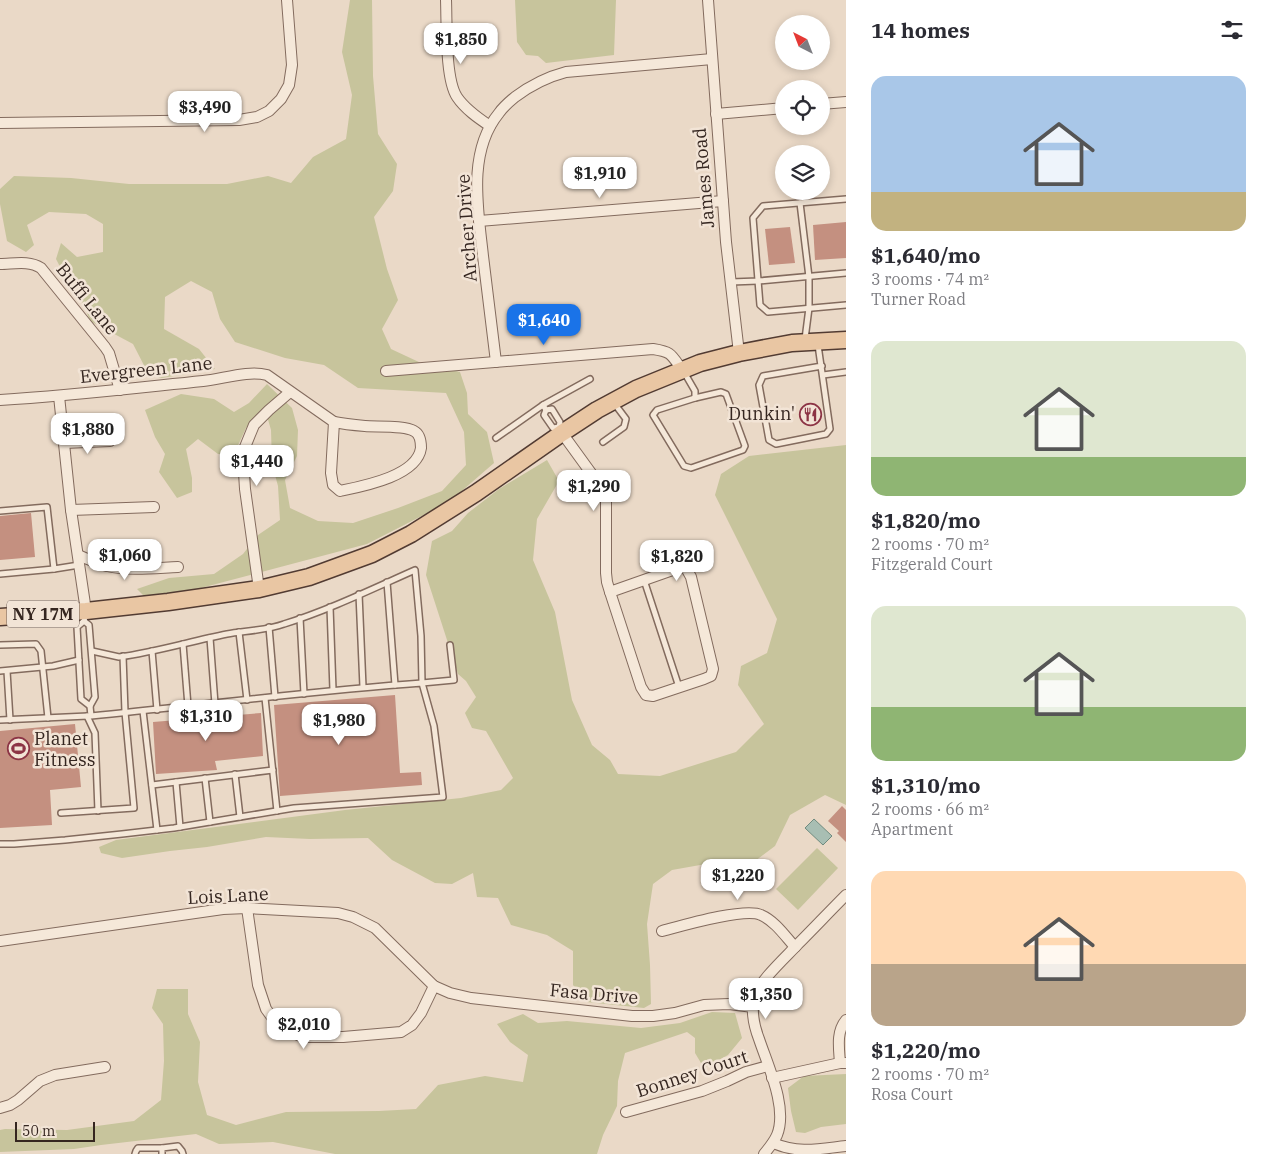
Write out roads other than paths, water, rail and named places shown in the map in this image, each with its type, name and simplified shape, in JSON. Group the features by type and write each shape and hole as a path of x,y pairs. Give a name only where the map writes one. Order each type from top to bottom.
{"main road":[{"name":"NY 17M","path":"0,617 85,616 168,602 258,590 309,577 372,554 410,534 476,493 560,430 636,389 700,363 739,353 792,343 846,340"}],"street":[{"path":"0,123 239,120 257,117 270,111 282,99 289,86 292,65 288,0"},
{"path":"446,0 449,71 452,86 457,98 472,114 490,126"},
{"name":"James Road","path":"708,0 723,202 739,353"},
{"name":"Archer Drive","path":"496,362 479,221 477,182 480,152 484,138 498,114 504,106 527,88 550,76 566,72 712,59"},
{"path":"830,103 846,102"},
{"path":"716,114 775,109"},
{"path":"479,221 586,213 647,206 723,202"},
{"name":"Buffi Lane","path":"0,264 30,263 41,268 109,352 120,390"},
{"path":"386,371 653,349 665,351 672,356 682,370"},
{"name":"Evergreen Lane","path":"0,400 120,390 260,373 267,375 334,422"},
{"path":"258,590 245,489 243,456 254,425 290,392"},
{"path":"59,396 85,616"},
{"path":"334,422 364,426 408,428 416,432 421,442 420,454 412,465 398,473 370,484 340,491 333,485 331,473 334,422"},
{"path":"560,430 599,484 606,501 607,582 610,592 641,687 646,695 652,696 711,676 713,669 691,577 686,568 681,567 610,592"},
{"path":"64,443 110,442"},
{"path":"71,510 154,507"},
{"path":"78,560 124,568 178,567"},
{"path":"764,1154 778,1134 781,1111 776,1087 756,1030 753,1014 755,997 779,962 846,895"},
{"path":"247,908 258,985 266,1009 274,1020 288,1032 303,1037 343,1037 400,1032 412,1025 422,1013 434,986"},
{"name":"Lois Lane","path":"0,941 213,910 247,908 338,914 353,917 375,928 434,986"},
{"path":"662,931 724,916 759,913 770,920 795,947"},
{"name":"Fasa Drive","path":"434,986 450,993 471,998 632,1016 675,1013 704,1005 729,1004 753,1007"},
{"path":"772,1078 843,1063 839,1036 840,1029 846,1020"},
{"name":"Bonney Court","path":"626,1112 702,1091 746,1072 768,1066"},
{"path":"0,1108 18,1100 40,1082 55,1075 105,1067"},
{"path":"772,1144 799,1151 846,1146"}],"lane":[{"path":"846,199 763,206 753,218 760,305 768,312 846,305"},
{"path":"800,203 809,277 811,342 822,366 830,429 826,434 776,444 769,440 759,385 763,376 822,366"},
{"path":"731,282 846,273"},
{"path":"682,370 695,391 695,398"},
{"path":"823,375 846,372"},
{"path":"496,438 590,379"},
{"path":"720,392 726,394 744,446 743,450 691,468 684,466 653,416 657,410 695,398 720,392"},
{"path":"603,442 624,427 626,418 613,401"},
{"path":"545,407 552,409 560,422 560,430 553,428 544,415 545,407"},
{"path":"0,511 47,507 54,568"},
{"path":"0,574 54,568 78,560"},
{"path":"0,844 65,840 157,830 294,808 443,797 434,726 422,683 422,636 415,570 330,607 282,625 121,656 92,651"},
{"path":"644,580 679,687"},
{"path":"387,582 395,685"},
{"path":"359,594 363,687"},
{"path":"330,607 333,690"},
{"path":"85,616 89,625 96,697 90,706 89,716 95,733 98,811"},
{"path":"85,616 78,627 81,699 90,706"},
{"path":"300,618 304,694"},
{"path":"269,627 275,697"},
{"path":"239,632 247,700"},
{"path":"210,638 215,704"},
{"path":"0,645 36,644 41,651 48,718"},
{"path":"183,644 188,706"},
{"path":"0,720 89,716 363,687 454,680 450,645"},
{"path":"152,651 157,710"},
{"path":"61,813 134,808 121,656"},
{"path":"0,671 44,667 79,660"},
{"path":"7,671 10,720"},
{"path":"265,698 277,811"},
{"path":"143,711 157,830"},
{"path":"152,784 273,770"},
{"path":"235,774 240,817"},
{"path":"205,778 210,822"},
{"path":"176,782 180,827"},
{"path":"135,1154 138,1148 178,1146 183,1154"},
{"path":"162,1148 162,1154"}],"place":[{"name":"Dunkin'","path":"811,414"},
{"name":"Planet Fitness","path":"18,749"}]}
